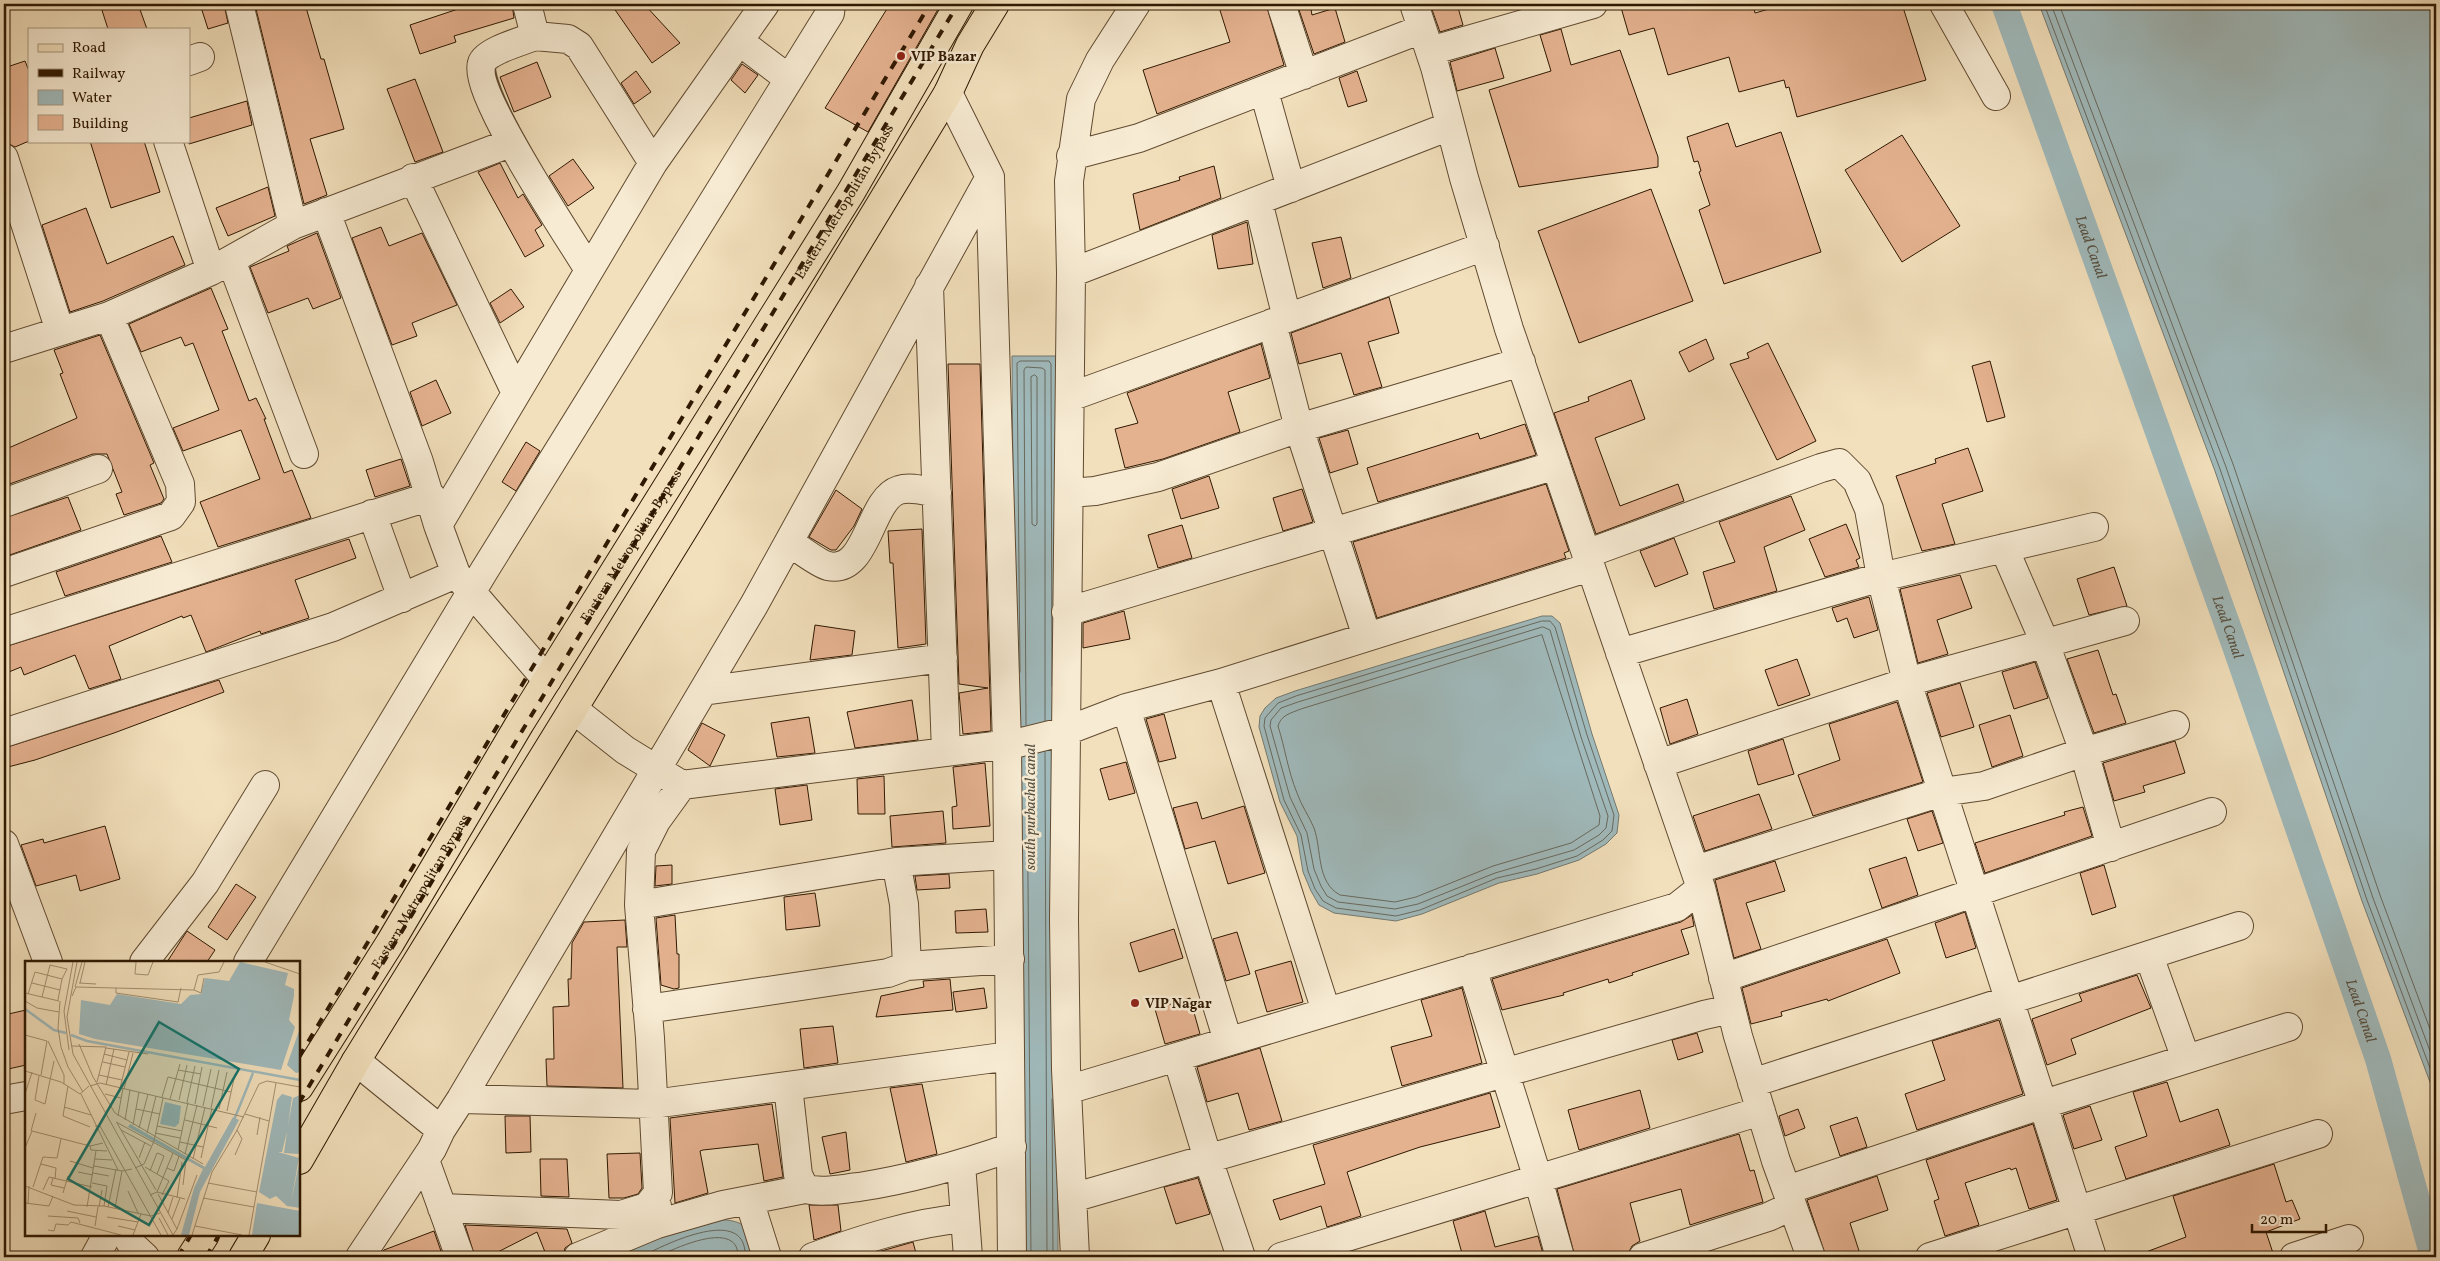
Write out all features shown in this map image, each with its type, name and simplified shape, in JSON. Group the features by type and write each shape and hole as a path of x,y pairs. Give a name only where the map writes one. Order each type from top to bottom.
{"main road":[{"name":"Eastern Metropolitan Bypass","path":"300,1085 390,943 547,680 851,192 960,4"},
{"path":"300,1158 356,1060 688,524 948,92 970,45 995,4"},
{"path":"191,1257 204,1236"},
{"path":"242,1257 255,1236"}],"street":[{"path":"239,4 293,224"},
{"path":"527,4 535,36"},
{"path":"438,525 653,164 765,4"},
{"path":"249,961 464,584 789,79 830,13 831,4"},
{"path":"1075,1257 1067,1090 1059,734 1066,612 1069,494 1071,273 1069,181 1071,156 1081,100 1100,60 1136,4"},
{"path":"1281,4 1304,75"},
{"path":"1414,4 1521,362 1698,879 1752,1083 1811,1257"},
{"path":"1071,156 1140,138 1304,75 1426,40 1593,4"},
{"path":"1944,4 1996,96"},
{"path":"590,270 510,143 481,76 482,63 488,55 535,36 568,40 579,46 653,164"},
{"path":"739,41 789,79"},
{"path":"1264,90 1291,188"},
{"path":"948,92 990,177 1013,744 1008,855 1012,1257"},
{"path":"1071,273 1450,126"},
{"path":"168,142 304,454"},
{"path":"4,349 109,316 221,266 293,224 510,143"},
{"path":"4,158 60,331"},
{"path":"360,1257 425,1160 441,1130 703,691 789,542 990,177"},
{"path":"413,178 516,393"},
{"path":"1258,202 1299,428 1367,637"},
{"path":"326,212 431,496 438,525 464,584 547,680"},
{"path":"1070,397 1485,246"},
{"path":"929,286 946,752"},
{"path":"4,574 171,516 181,502 180,484 109,316"},
{"path":"1069,494 1095,491 1158,477 1299,428 1521,362"},
{"path":"573,709 625,750 682,785 1013,744 1059,734 1126,708 1221,683 1367,637 1588,560 1821,468 1839,463 1857,481 1869,509 1881,577 1907,682 2092,1257"},
{"path":"1066,612 1556,465"},
{"path":"4,503 98,469"},
{"path":"789,542 827,566 841,566 853,559 887,499 898,490 909,489 937,492"},
{"path":"4,632 431,496"},
{"path":"372,514 402,598"},
{"path":"1620,653 1881,577 2094,527"},
{"path":"2004,548 2045,643 2084,752 2111,847"},
{"path":"4,733 334,627 402,598 464,584"},
{"path":"1658,764 1907,682 2125,621"},
{"path":"703,691 943,658"},
{"path":"1221,683 1326,1011"},
{"path":"1126,708 1228,1041"},
{"path":"1067,1090 1677,907 1698,879 1942,792 1984,786 2084,752 2175,725"},
{"path":"145,961 205,883 265,785"},
{"path":"657,1224 658,1193 653,1104 639,905 640,852 656,821 682,785"},
{"path":"1723,978 2212,812"},
{"path":"4,844 48,961"},
{"path":"639,905 896,862 1008,855"},
{"path":"896,862 904,904 907,966"},
{"path":"1752,1083 2239,926"},
{"path":"2148,956 2186,1059"},
{"path":"647,1009 888,973 907,966 1010,959"},
{"path":"1472,968 1538,1179 1560,1257"},
{"path":"1072,1198 1704,1015 1731,1009"},
{"path":"1643,1257 1768,1217 1790,1198 2044,1104 2288,1027"},
{"path":"461,1099 653,1104 1010,1056"},
{"path":"1177,1057 1208,1159 1242,1257"},
{"path":"356,1060 441,1130"},
{"path":"788,1086 798,1175 806,1189"},
{"path":"4,1100 25,1096"},
{"path":"1281,1257 1761,1111"},
{"path":"1930,1257 2076,1209 2318,1134"},
{"path":"587,1255 657,1224 748,1200 806,1189 820,1192 881,1183 961,1164 1012,1147"},
{"path":"425,1160 460,1257"},
{"path":"961,1164 968,1257"},
{"path":"442,1208 621,1215 647,1207 658,1193"},
{"path":"748,1200 767,1257"},
{"path":"813,1257 873,1236 932,1221 965,1218"},
{"path":"95,1257 106,1236"},
{"path":"127,1236 132,1245 145,1257"},
{"path":"2294,1257 2350,1239"}],"water":[{"path":"2039,4 2436,4 2436,1098 2362,901 2215,471"},
{"name":"south purbachal canal","path":"1012,356 1056,356 1058,1257 1019,1257"},
{"path":"1542,616 1552,616 1560,623 1592,734 1619,815 1617,833 1606,844 1579,860 1537,874 1499,883 1422,914 1396,921 1334,913 1319,905 1303,872 1297,836 1280,802 1259,727 1260,716 1265,708 1276,698 1295,691"},
{"path":"715,1219 734,1221 745,1227 751,1238 755,1257 618,1257 646,1242"}],"building":[{"path":"100,4 138,4 147,28 108,28"},
{"path":"200,4 224,4 228,23 208,29"},
{"path":"276,4 305,4 321,59 324,59 344,129 310,139 327,195 304,204 256,9"},
{"path":"460,4 512,4 514,18 454,36 456,42 420,54 410,25 461,8"},
{"path":"611,4 644,4 680,43 652,63"},
{"path":"890,4 941,4 868,132 825,108"},
{"path":"1218,4 1266,4 1284,65 1157,114 1143,70 1230,42"},
{"path":"1297,4 1310,4 1312,15 1335,8 1345,42 1314,54"},
{"path":"1430,4 1457,4 1463,25 1440,32"},
{"path":"1620,4 1753,4 1755,13 1786,4 1902,4 1926,80 1797,117 1789,87 1786,88 1784,80 1739,92 1729,57 1668,75 1654,28 1629,35"},
{"path":"1561,29 1571,65 1620,50 1658,157 1658,167 1519,187 1489,90 1551,71 1540,35"},
{"path":"1495,48 1504,78 1457,91 1450,62"},
{"path":"25,61 28,68 28,141 15,147 9,144 4,129 4,68"},
{"path":"537,62 551,97 514,112 500,77"},
{"path":"742,64 758,75 745,93 731,80"},
{"path":"636,71 651,92 634,104 621,83"},
{"path":"1357,71 1367,101 1348,107 1339,78"},
{"path":"415,79 443,152 415,162 387,89"},
{"path":"247,101 252,125 189,144 190,118"},
{"path":"1728,123 1736,147 1781,132 1821,252 1724,284 1699,210 1710,205 1699,172 1701,171 1698,161 1694,162 1687,137"},
{"path":"1902,135 1960,226 1902,262 1845,170"},
{"path":"90,142 144,142 160,192 111,208"},
{"path":"573,159 594,188 568,206 549,176"},
{"path":"500,163 518,198 523,194 542,225 535,230 544,246 525,257 478,172"},
{"path":"1214,166 1221,198 1140,230 1133,194 1180,180 1179,177"},
{"path":"268,187 275,216 228,236 216,208"},
{"path":"1651,189 1693,301 1579,343 1538,231"},
{"path":"86,208 107,264 173,236 185,265 103,301 70,312 42,225"},
{"path":"1247,222 1253,264 1218,269 1212,235"},
{"path":"381,227 389,246 422,233 457,305 412,323 417,336 392,345 352,238"},
{"path":"317,233 341,298 313,309 308,298 268,313 250,267 289,251 287,246"},
{"path":"1341,237 1351,278 1323,288 1312,243"},
{"path":"211,288 228,329 222,331 249,401 256,398 266,419 264,419 284,473 292,470 311,518 218,547 200,502 260,479 241,430 183,451 173,428 219,410 193,343 185,346 181,337 141,352 129,324"},
{"path":"511,289 524,307 500,323 490,303"},
{"path":"1389,297 1399,333 1368,342 1382,387 1354,395 1341,353 1299,364 1291,333"},
{"path":"100,335 154,463 150,465 164,499 161,503 124,515 116,494 122,492 107,454 93,454 4,486 4,450 77,418 60,374 63,373 54,350"},
{"path":"1706,339 1714,359 1689,372 1679,352"},
{"path":"1768,343 1816,441 1777,460 1730,364 1749,358 1747,353"},
{"path":"1261,344 1270,378 1228,392 1240,432 1163,459 1125,468 1115,429 1138,423 1127,393"},
{"path":"1990,361 2005,417 1987,422 1972,366"},
{"path":"948,364 980,364 991,731 963,734 959,693 988,688 959,684"},
{"path":"436,380 451,413 422,426 410,392"},
{"path":"1631,380 1645,419 1595,438 1620,506 1678,484 1684,501 1596,534 1554,413 1589,401 1588,397"},
{"path":"1525,424 1536,455 1378,502 1367,468 1478,433 1480,439"},
{"path":"1348,430 1358,464 1330,473 1319,438"},
{"path":"526,442 540,451 516,491 502,482"},
{"path":"1968,448 1983,491 1942,504 1955,544 1922,551 1896,476 1936,463 1935,459"},
{"path":"401,459 410,486 375,497 366,470"},
{"path":"1209,476 1219,508 1181,519 1172,489"},
{"path":"1546,484 1569,551 1564,553 1566,558 1377,618 1353,542"},
{"path":"1302,489 1313,522 1283,531 1273,498"},
{"path":"836,490 862,509 854,526 836,550 831,550 809,537"},
{"path":"1791,496 1805,530 1764,547 1777,591 1714,609 1703,572 1735,562 1719,522"},
{"path":"68,497 81,530 4,557 4,518"},
{"path":"1846,524 1860,558 1856,560 1859,567 1825,577 1809,539"},
{"path":"1182,525 1192,558 1158,568 1148,535"},
{"path":"922,529 926,644 898,648 893,563 890,563 888,531"},
{"path":"161,536 172,562 65,596 56,572"},
{"path":"1674,538 1688,574 1655,587 1640,551"},
{"path":"349,539 356,558 295,580 309,618 261,634 260,631 206,652 191,615 183,618 182,616 109,646 121,679 89,689 75,655 24,675 21,667 4,674 4,647"},
{"path":"2114,567 2127,606 2089,615 2077,579"},
{"path":"1960,575 1972,608 1937,620 1948,654 1918,663 1900,589"},
{"path":"1869,597 1878,630 1854,638 1847,618 1837,622 1832,608"},
{"path":"1124,611 1130,639 1083,648 1083,623"},
{"path":"815,625 855,631 852,655 810,660"},
{"path":"2098,650 2113,695 2116,694 2126,723 2094,733 2067,659"},
{"path":"1797,659 1810,695 1778,706 1765,670"},
{"path":"2035,662 2048,698 2014,709 2002,672"},
{"path":"219,680 224,692 114,733 35,760 4,768 4,748"},
{"path":"1960,683 1974,727 1941,737 1927,693"},
{"path":"1687,699 1698,734 1670,744 1660,708"},
{"path":"912,700 918,740 855,748 847,712"},
{"path":"1897,702 1923,782 1813,816 1798,775 1840,760 1829,724"},
{"path":"1164,714 1176,758 1159,762 1146,719"},
{"path":"2010,715 2023,756 1992,767 1979,725"},
{"path":"809,717 815,753 777,757 771,723"},
{"path":"702,723 725,735 710,766 688,750"},
{"path":"1783,739 1794,774 1758,785 1748,751"},
{"path":"2175,741 2185,773 2143,786 2145,792 2114,801 2103,763"},
{"path":"1126,762 1135,793 1109,800 1100,769"},
{"path":"985,763 990,826 953,829 952,807 957,806 953,767"},
{"path":"884,776 885,814 858,814 857,779"},
{"path":"807,785 812,820 780,825 775,789"},
{"path":"1759,794 1772,829 1705,851 1693,816"},
{"path":"1197,802 1202,819 1244,806 1265,873 1228,884 1215,841 1185,849 1173,808"},
{"path":"2083,807 2092,836 1985,873 1975,843 2065,815 2064,812"},
{"path":"943,811 946,843 892,847 890,816"},
{"path":"1932,811 1943,843 1918,851 1907,819"},
{"path":"105,826 120,879 80,891 76,875 36,886 21,845 43,839 44,843"},
{"path":"1906,857 1918,895 1882,908 1869,869"},
{"path":"1775,861 1785,891 1746,903 1761,949 1734,958 1715,880"},
{"path":"672,865 672,884 655,886 656,866"},
{"path":"2104,865 2116,907 2092,915 2080,873"},
{"path":"949,874 950,888 917,890 915,876"},
{"path":"236,884 256,897 227,940 208,927"},
{"path":"815,893 820,926 786,930 784,897"},
{"path":"986,909 988,932 956,933 955,911"},
{"path":"1965,912 1976,948 1946,958 1935,923"},
{"path":"675,915 677,954 679,954 679,988 674,989 661,985 656,918"},
{"path":"1692,915 1694,926 1681,930 1689,954 1632,973 1633,975 1609,983 1608,979 1563,993 1564,995 1502,1010 1492,979 1681,922"},
{"path":"625,920 627,947 617,947 623,1088 547,1086 546,1059 554,1059 553,1007 569,1006 568,979 571,979 572,943 584,922"},
{"path":"1174,929 1183,958 1139,972 1130,943"},
{"path":"187,931 215,950 208,961 168,961"},
{"path":"1237,932 1250,974 1226,981 1213,939"},
{"path":"1887,939 1900,973 1828,1001 1827,999 1781,1012 1782,1016 1751,1024 1742,988"},
{"path":"1291,961 1303,1002 1267,1012 1255,971"},
{"path":"2137,975 2151,1008 2071,1039 2076,1054 2047,1065 2032,1019 2082,1001 2079,994"},
{"path":"950,979 953,1010 876,1017 881,996 924,987 923,981"},
{"path":"984,988 987,1008 956,1012 953,992"},
{"path":"1462,988 1482,1063 1402,1086 1391,1047 1432,1036 1421,1000"},
{"path":"1190,998 1200,1034 1165,1044 1155,1009"},
{"path":"25,1010 25,1065 4,1070 4,1015"},
{"path":"1999,1020 2023,1094 1917,1130 1905,1094 1945,1080 1932,1041"},
{"path":"833,1026 838,1063 804,1068 800,1029"},
{"path":"1697,1033 1703,1052 1678,1060 1672,1040"},
{"path":"1260,1048 1282,1121 1249,1130 1238,1093 1207,1102 1197,1067"},
{"path":"2167,1082 2180,1122 2218,1109 2230,1145 2126,1179 2115,1147 2147,1136 2133,1092"},
{"path":"922,1084 937,1154 906,1162 890,1088"},
{"path":"1640,1090 1650,1128 1579,1150 1568,1110"},
{"path":"1490,1093 1500,1127 1420,1147 1347,1172 1361,1216 1327,1227 1321,1206 1280,1220 1273,1200 1325,1184 1313,1145"},
{"path":"772,1104 783,1177 764,1181 758,1144 703,1150 700,1151 708,1193 675,1203 670,1118"},
{"path":"2090,1106 2102,1140 2074,1149 2063,1115"},
{"path":"1798,1109 1805,1128 1785,1136 1779,1116"},
{"path":"505,1116 530,1116 531,1152 506,1153"},
{"path":"1857,1117 1867,1147 1840,1156 1830,1126"},
{"path":"2033,1124 2057,1200 2029,1209 2016,1168 2011,1170 2010,1168 1965,1183 1979,1225 1945,1236 1934,1201 1939,1199 1926,1160"},
{"path":"846,1132 850,1170 830,1174 822,1137"},
{"path":"1739,1134 1750,1171 1754,1170 1763,1202 1690,1225 1681,1189 1630,1203 1640,1241 1632,1246 1628,1254 1615,1257 1575,1257 1557,1189"},
{"path":"640,1153 642,1188 638,1194 624,1198 609,1198 607,1154"},
{"path":"540,1159 567,1159 569,1197 541,1196"},
{"path":"2274,1164 2286,1202 2292,1200 2300,1219 2266,1232 2273,1253 2258,1257 2139,1257 2138,1255 2186,1237 2173,1196"},
{"path":"1877,1176 1888,1210 1850,1223 1861,1257 1826,1257 1807,1200"},
{"path":"1198,1178 1210,1214 1176,1224 1164,1187"},
{"path":"809,1205 838,1205 841,1231 814,1240"},
{"path":"1485,1211 1495,1247 1538,1236 1544,1257 1463,1257 1453,1221"},
{"path":"465,1225 567,1229 572,1243 565,1248 563,1257 547,1257 537,1232 487,1257 475,1257"},
{"path":"434,1231 443,1257 379,1257 384,1250"},
{"path":"913,1242 917,1257 860,1257 892,1248"}],"waterway":[{"name":"Lead Canal","path":"2004,4 2235,646 2378,1059 2433,1257"}],"railway":[{"path":"300,1055 930,4"},
{"path":"300,1101 958,4"},
{"path":"178,1257 190,1236"},
{"path":"206,1257 218,1236"}],"place":[{"name":"VIP Bazar","path":"901,56"},
{"name":"VIP Nagar","path":"1135,1003"}]}
